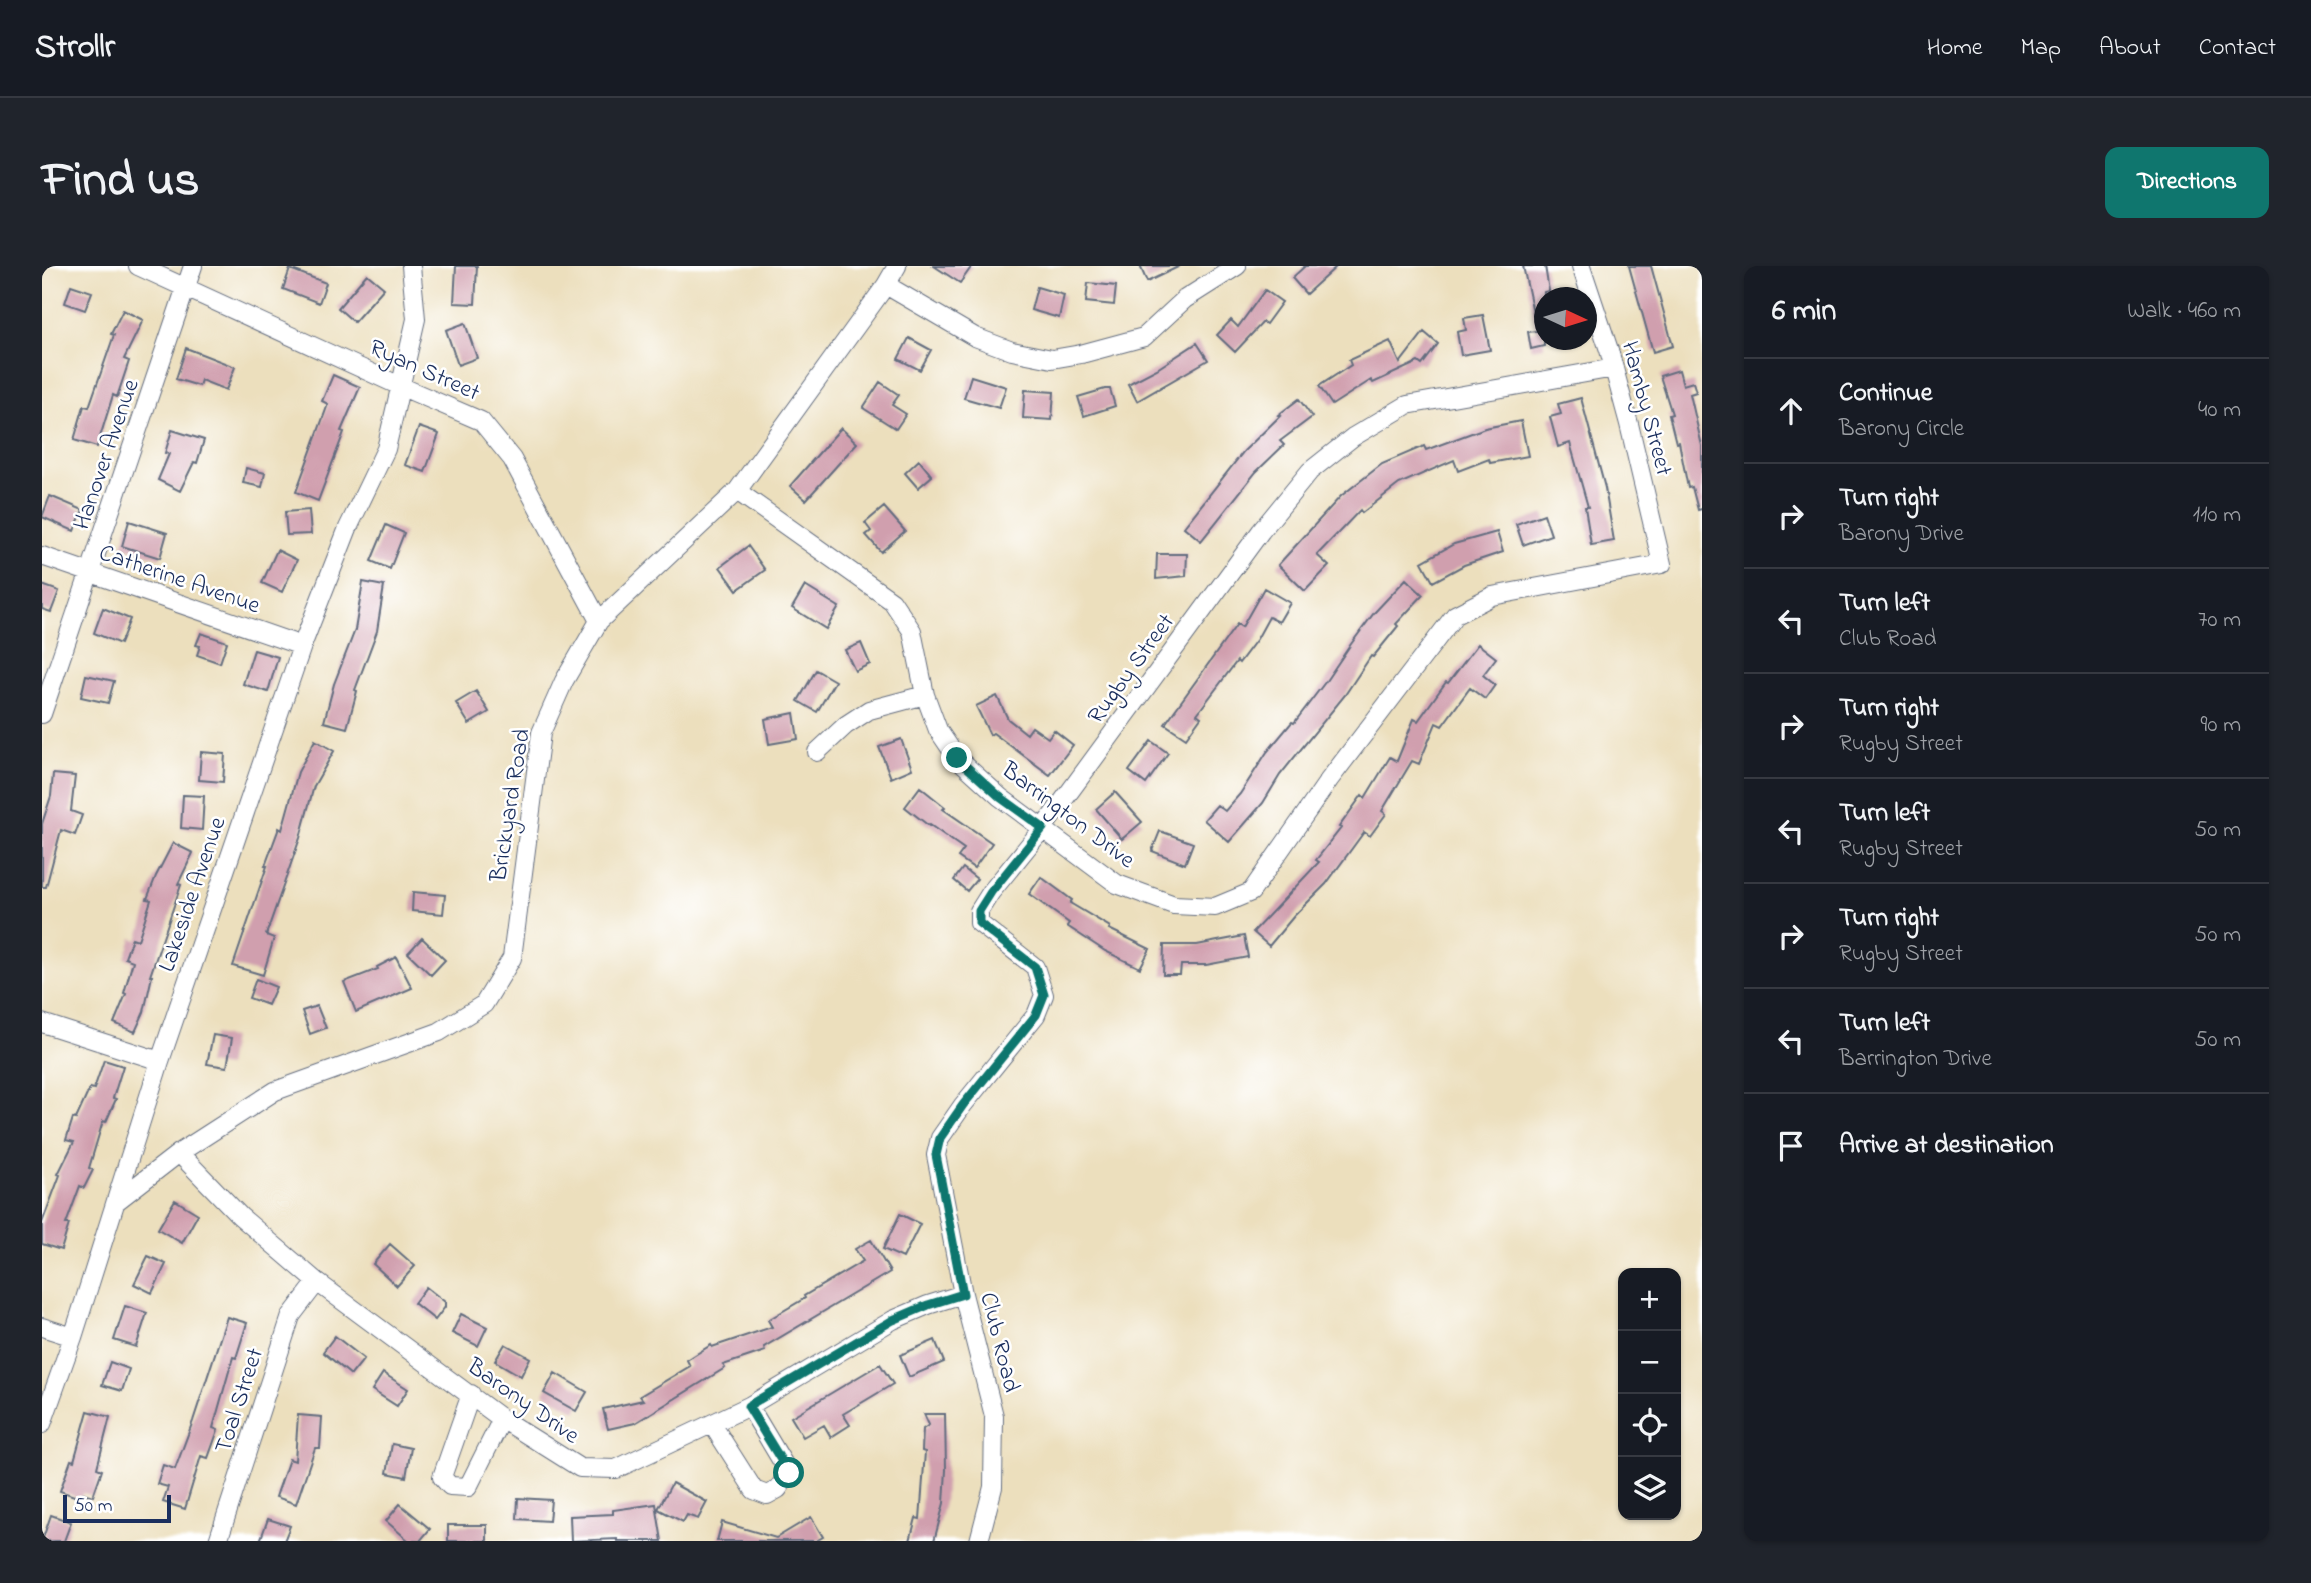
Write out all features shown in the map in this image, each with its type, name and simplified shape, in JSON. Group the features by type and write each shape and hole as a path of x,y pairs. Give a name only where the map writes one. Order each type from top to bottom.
{"street":[{"name":"Ryan Street","path":"138,266 481,421 512,459 599,621"},
{"name":"Hanover Avenue","path":"42,714 193,266"},
{"name":"Lakeside Avenue","path":"42,1424 73,1338 160,1061 302,646 348,528 386,449 416,319 411,266"},
{"name":"Brickyard Road","path":"117,1201 179,1153 275,1091 439,1032 484,1004 512,958 541,733 564,681 599,621 737,491 897,266"},
{"path":"886,285 975,337 1012,351 1052,359 1144,337 1185,299 1237,266"},
{"name":"Hamby Street","path":"1581,266 1614,368 1662,564"},
{"name":"Rugby Street","path":"936,1155 940,1138 963,1105 1036,1015 1044,995 1035,967 979,923 979,911 1261,531 1310,471 1353,437 1408,405 1614,368"},
{"name":"Barrington Drive","path":"737,491 892,601 912,631 925,695 938,730 957,758 1000,797 1117,884 1174,905 1215,907 1251,892 1329,780 1455,615 1492,596 1662,564"},
{"name":"Catherine Avenue","path":"42,556 302,646"},
{"path":"817,752 846,725 869,710 925,695"},
{"path":"42,1023 160,1061"},
{"name":"Barony Drive","path":"179,1153 240,1216 317,1282 502,1419 580,1468 616,1469 748,1406 893,1320 963,1294"},
{"name":"Club Road","path":"936,1155 963,1294 994,1416 993,1486 979,1541"},
{"name":"Toal Street","path":"218,1541 291,1316 317,1282"},
{"path":"42,1326 73,1338"},
{"path":"471,1394 442,1476 450,1486 468,1487 502,1419"},
{"path":"712,1424 754,1490 767,1494 778,1489 789,1473 748,1406"}],"building":[{"path":"456,266 477,266 475,304 454,303"},
{"path":"934,266 972,266 960,283"},
{"path":"1140,266 1180,266 1147,282"},
{"path":"1305,266 1337,266 1306,294 1292,278"},
{"path":"1523,266 1545,266 1548,287 1534,287 1534,317"},
{"path":"1629,266 1651,266 1673,346 1653,352"},
{"path":"290,269 326,283 319,303 283,289"},
{"path":"367,274 384,288 354,322 338,308"},
{"path":"1088,283 1116,286 1114,305 1086,302"},
{"path":"71,285 92,292 85,310 65,303"},
{"path":"1037,287 1064,295 1059,318 1031,310"},
{"path":"1265,290 1282,302 1266,324 1263,322 1235,352 1217,335 1231,320 1238,327"},
{"path":"123,310 143,320 124,359 129,361 117,397 113,395 97,447 74,440 84,406 89,407 114,335 111,334"},
{"path":"1483,315 1490,350 1461,355 1457,332 1466,330 1464,318"},
{"path":"465,323 477,358 458,365 446,330"},
{"path":"1534,331 1534,348 1531,349 1528,332"},
{"path":"1424,332 1438,344 1422,365 1418,362 1373,383 1371,380 1332,405 1319,386 1351,365 1349,360 1390,341 1400,363"},
{"path":"909,338 931,350 920,370 898,359"},
{"path":"1197,343 1208,360 1137,401 1128,384"},
{"path":"186,348 235,367 226,390 201,380 199,386 176,379"},
{"path":"1679,370 1683,385 1693,382 1696,392 1690,394 1702,446 1702,509 1698,510 1692,487 1688,488 1679,442 1676,443 1669,415 1672,414 1660,376"},
{"path":"333,375 360,387 341,431 344,432 318,501 296,492 328,404 322,401"},
{"path":"971,376 1006,387 999,408 964,398"},
{"path":"880,382 899,395 892,405 906,414 896,429 863,408"},
{"path":"1110,389 1115,406 1084,416 1078,397"},
{"path":"1025,390 1054,392 1052,420 1023,418"},
{"path":"1581,398 1605,488 1614,541 1591,545 1585,507 1588,507 1570,443 1558,447 1550,417 1561,414 1558,404"},
{"path":"1299,399 1312,417 1280,441 1284,445 1256,472 1201,541 1184,527 1244,451 1280,416 1278,415"},
{"path":"1521,421 1528,456 1490,463 1489,459 1458,471 1454,460 1399,484 1362,513 1360,510 1317,555 1329,566 1305,591 1278,565 1341,496 1382,464 1424,446 1426,450 1485,428"},
{"path":"419,427 439,434 425,472 405,465"},
{"path":"841,428 857,443 806,500 790,486"},
{"path":"172,430 204,440 197,463 194,462 180,491 158,480 169,454 165,453"},
{"path":"919,460 932,476 918,488 905,473"},
{"path":"246,468 265,473 262,487 243,483"},
{"path":"50,496 83,510 74,531 42,517"},
{"path":"884,507 905,531 881,552 866,535 871,531 865,523"},
{"path":"309,510 311,534 287,535 285,512"},
{"path":"1544,514 1551,535 1523,545 1516,524"},
{"path":"129,521 167,533 160,558 122,546"},
{"path":"386,525 404,533 390,569 371,561"},
{"path":"1497,532 1503,552 1464,565 1433,582 1422,562 1454,544"},
{"path":"748,546 765,570 737,590 720,567"},
{"path":"277,550 297,560 282,592 262,583"},
{"path":"1157,554 1187,554 1186,576 1156,579"},
{"path":"1406,579 1423,595 1396,624 1398,626 1373,657 1371,656 1345,695 1280,775 1263,803 1229,842 1204,820 1217,805 1225,811 1240,794 1267,752 1292,722 1294,723 1374,613"},
{"path":"363,582 384,586 377,631 355,690 357,691 347,728 324,722 334,684 355,630"},
{"path":"42,585 59,591 51,612 42,609"},
{"path":"805,586 839,607 826,629 792,608"},
{"path":"1264,588 1290,603 1279,622 1269,617 1257,639 1197,714 1201,717 1186,738 1165,724 1237,624 1242,627"},
{"path":"103,608 130,619 120,644 94,633"},
{"path":"201,633 227,642 220,663 197,655 200,646 196,645"},
{"path":"861,643 870,664 855,671 845,650"},
{"path":"1478,644 1496,658 1483,675 1495,685 1485,699 1470,688 1442,726 1436,723 1419,764 1412,761 1382,811 1386,814 1370,836 1364,832 1326,884 1269,946 1253,932 1319,862 1316,860 1362,795 1365,798 1390,757 1397,761 1414,719 1418,721"},
{"path":"254,650 278,657 268,692 243,684"},
{"path":"816,670 835,681 817,712 798,701"},
{"path":"86,675 114,681 108,703 81,697"},
{"path":"476,691 489,712 469,724 456,703"},
{"path":"997,696 1008,719 1027,734 1032,727 1048,738 1054,730 1073,745 1050,775 993,733 990,735 976,706"},
{"path":"794,713 798,739 769,744 765,719"},
{"path":"901,739 912,769 891,778 879,747"},
{"path":"315,740 334,751 314,786 300,838 266,935 274,938 263,975 233,966 265,866 279,828 282,830 298,772"},
{"path":"1151,741 1168,753 1146,784 1129,771"},
{"path":"201,752 225,754 223,782 199,780"},
{"path":"53,774 75,776 71,811 82,815 75,835 61,830 46,887 42,887 42,824 51,796"},
{"path":"920,787 945,807 943,809 992,843 974,868 958,857 964,849 905,807"},
{"path":"1115,792 1142,822 1122,839 1096,809"},
{"path":"183,795 204,796 202,830 181,828"},
{"path":"1160,831 1193,843 1185,864 1152,851"},
{"path":"173,843 193,853 178,884 181,885 150,976 144,1012 135,1032 114,1023 126,994 124,993 133,961 125,958 132,938 138,940 151,900 147,899"},
{"path":"963,868 977,879 967,891 954,880"},
{"path":"1041,877 1072,900 1070,903 1110,927 1109,929 1150,949 1140,968 1105,951 1067,926 1069,923 1029,894"},
{"path":"413,892 445,895 443,914 412,911"},
{"path":"1244,936 1248,957 1206,965 1181,965 1180,975 1163,975 1164,945 1197,945"},
{"path":"422,938 445,960 431,975 408,953"},
{"path":"396,957 412,988 356,1012 344,982 378,969 377,967"},
{"path":"256,979 276,987 268,1005 249,998"},
{"path":"317,1006 326,1028 310,1034 302,1011"},
{"path":"213,1035 232,1038 227,1067 207,1064"},
{"path":"104,1060 123,1066 113,1098 116,1099 106,1122 103,1121 89,1168 93,1170 84,1188 80,1186 66,1224 69,1224 61,1250 42,1244 42,1223 60,1175 58,1174 74,1142 66,1140 73,1118 76,1119 90,1088 94,1089"},
{"path":"175,1200 198,1214 182,1243 158,1229"},
{"path":"900,1214 920,1224 903,1258 883,1249"},
{"path":"871,1240 890,1272 764,1347 765,1351 723,1365 725,1368 635,1423 608,1429 603,1409 643,1400 640,1396 690,1366 687,1360 711,1345 712,1347 772,1327 768,1320 863,1261 855,1249"},
{"path":"390,1244 415,1266 397,1286 373,1264"},
{"path":"148,1256 166,1264 152,1293 134,1284"},
{"path":"426,1287 445,1302 445,1307 435,1320 414,1303"},
{"path":"125,1306 147,1313 136,1347 114,1340"},
{"path":"461,1314 487,1327 478,1346 452,1333"},
{"path":"227,1317 247,1323 236,1358 233,1357 213,1428 218,1430 208,1458 201,1456 185,1509 163,1502 168,1487 157,1484 163,1465 175,1469"},
{"path":"335,1336 364,1359 351,1375 323,1352"},
{"path":"935,1340 944,1362 909,1377 900,1355"},
{"path":"505,1344 530,1358 521,1376 495,1361"},
{"path":"110,1362 129,1369 122,1391 102,1385"},
{"path":"880,1364 893,1384 843,1414 850,1425 831,1437 824,1425 803,1437 791,1417"},
{"path":"383,1373 408,1389 397,1406 372,1390"},
{"path":"555,1373 587,1392 576,1411 544,1393"},
{"path":"88,1411 110,1417 97,1468 102,1470 93,1496 83,1493 80,1498 60,1491 71,1460 74,1461"},
{"path":"924,1414 945,1414 944,1503 934,1541 910,1541 916,1518 920,1519 925,1452 922,1451 923,1429 929,1425"},
{"path":"298,1415 322,1417 320,1448 315,1448 296,1504 276,1497 289,1459 295,1461"},
{"path":"392,1444 411,1448 406,1477 387,1473"},
{"path":"672,1483 707,1502 698,1519 687,1515 683,1522 658,1509"},
{"path":"518,1498 551,1500 549,1521 517,1519"},
{"path":"400,1504 430,1529 420,1541 409,1541 386,1521"},
{"path":"656,1504 662,1541 571,1541 570,1516 613,1514 613,1510"},
{"path":"51,1515 71,1522 64,1541 42,1541"},
{"path":"811,1517 823,1537 816,1541 717,1541 722,1522 776,1538"},
{"path":"268,1519 290,1526 284,1541 260,1541"},
{"path":"448,1525 487,1525 487,1541 448,1541"}],"route":[{"path":"789,1473 748,1406 893,1320 963,1294 936,1155 940,1138 963,1105 1036,1015 1044,995 1035,967 979,923 979,911 991,892 1043,828 1000,797 957,758"}]}
